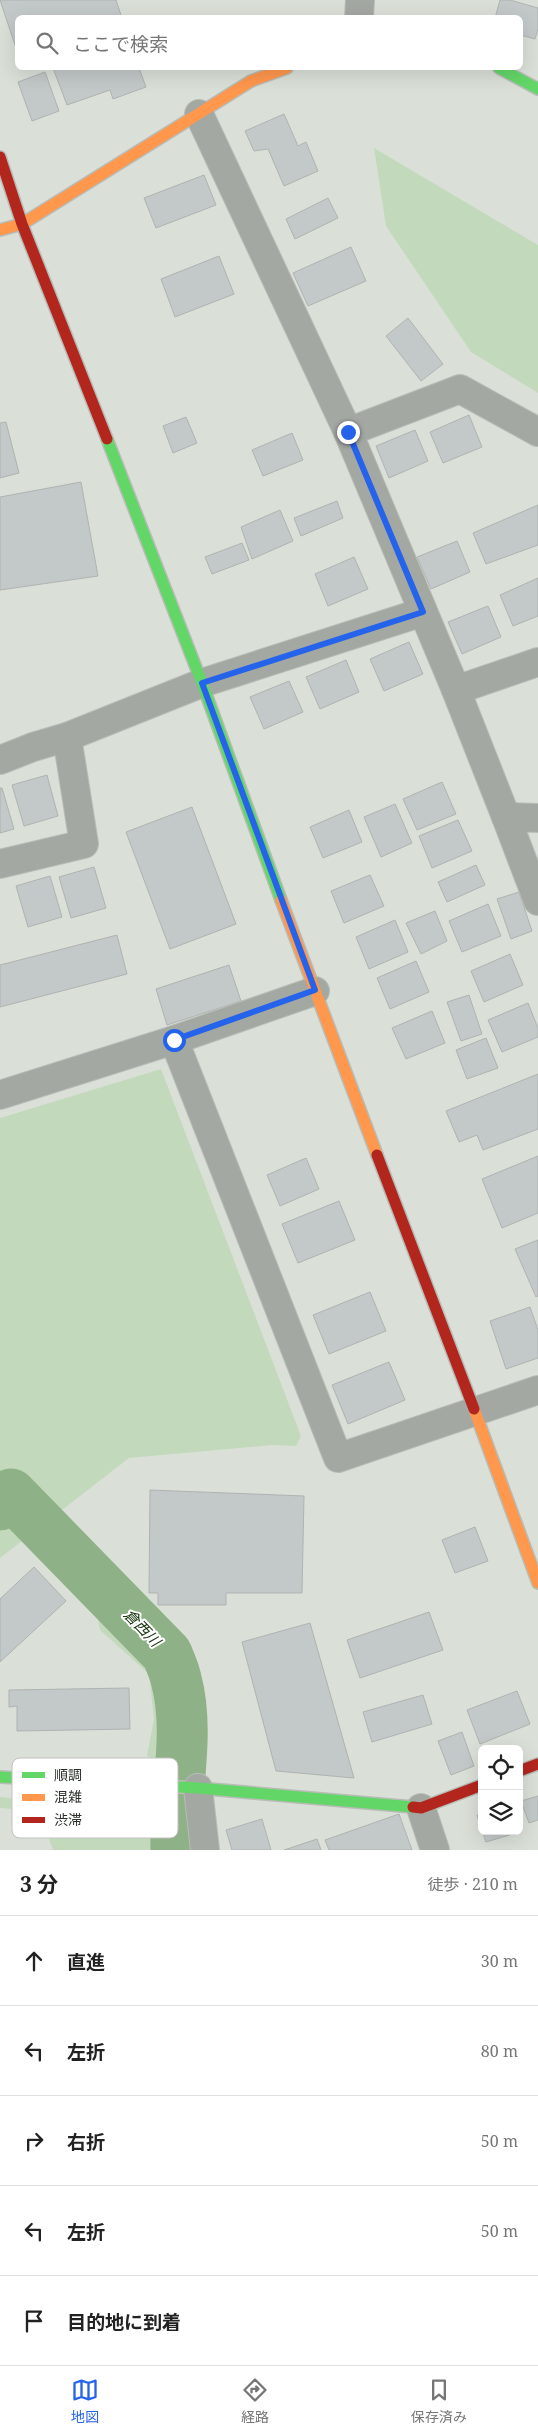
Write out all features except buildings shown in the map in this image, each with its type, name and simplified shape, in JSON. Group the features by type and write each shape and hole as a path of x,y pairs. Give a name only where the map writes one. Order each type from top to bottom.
{"street":[{"path":"359,15 360,0"},
{"path":"0,230 22,224 251,81 281,70"},
{"path":"503,70 538,88"},
{"path":"199,114 348,432 456,690 538,901"},
{"path":"0,157 22,224 202,683 315,990 475,1411 538,1583"},
{"path":"348,432 460,389 538,432"},
{"path":"0,760 33,747 67,737 202,683 423,612"},
{"path":"456,690 538,662"},
{"path":"0,864 84,844 67,737"},
{"path":"506,817 538,818"},
{"path":"0,1095 174,1040 315,990"},
{"path":"174,1040 338,1458 538,1390"},
{"path":"523,1770 538,1764"},
{"path":"178,1787 421,1808 478,1787"},
{"path":"198,1788 205,1850"},
{"path":"421,1808 435,1850"}],"green space":[{"path":"374,148 538,245 538,393 471,352 386,226"},
{"path":"161,1069 301,1436 296,1446 273,1445 129,1458 0,1558 0,1118"},
{"path":"104,1590 141,1610 176,1679 181,1719 164,1758 150,1758 147,1756 154,1719 149,1674 100,1630 96,1609"},
{"path":"0,1797 12,1798 12,1809 0,1808"},
{"path":"49,1838 168,1838 168,1850 53,1850"}],"waterway":[{"name":"倉西川","path":"0,1505 11,1494 167,1654 176,1679 182,1721 178,1800"},
{"name":"倉西川","path":"176,1838 176,1850"}],"traffic: fast":[{"path":"503,70 538,89"},
{"path":"107,439 202,683 281,900"},
{"path":"0,1777 12,1778"},
{"path":"178,1787 413,1807"}],"traffic: slow":[{"path":"0,230 22,224 251,81 281,70"},
{"path":"281,900 377,1155"},
{"path":"474,1409 538,1583"}],"traffic: jam":[{"path":"0,157 22,224 107,439"},
{"path":"377,1155 474,1409"},
{"path":"523,1770 538,1764"},
{"path":"413,1807 421,1808 478,1787"}],"route":[{"path":"174,1040 315,990 202,683 423,612 348,432"}]}
